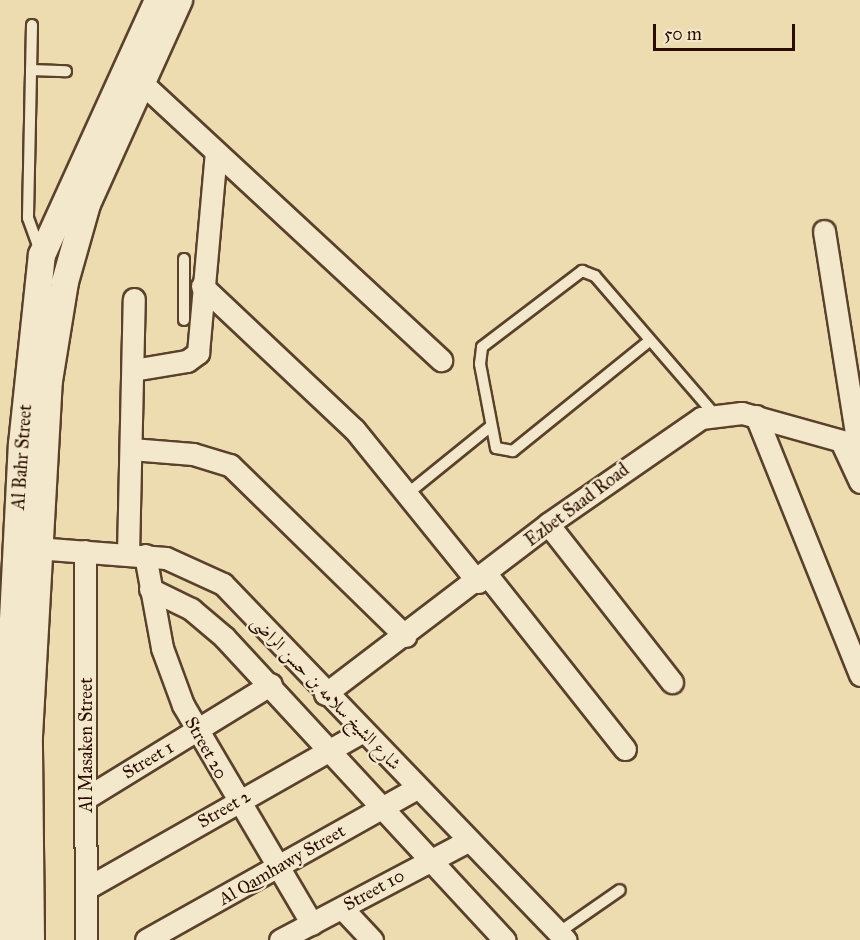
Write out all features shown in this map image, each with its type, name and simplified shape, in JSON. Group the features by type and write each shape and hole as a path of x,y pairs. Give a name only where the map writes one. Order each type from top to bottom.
{"street":[{"name":"Al Bahr Street","path":"8,940 4,718 22,444 41,265 158,0"},
{"name":"Al Bahr Street","path":"31,940 36,548 49,381 65,282 87,204 179,0"},
{"path":"142,83 441,360"},
{"path":"133,370 195,358 201,342 196,293 216,153"},
{"path":"824,231 860,482"},
{"path":"41,265 65,282"},
{"path":"196,293 354,429 406,494 483,578 625,749"},
{"name":"Street 20","path":"134,299 131,448 137,554 150,589 162,648 195,732 312,924"},
{"name":"Ezbet Saad Road","path":"325,694 483,578 548,524 688,424 714,414 756,416 853,444"},
{"path":"756,416 860,675"},
{"path":"131,448 193,454 230,465 405,636"},
{"path":"548,524 672,682"},
{"name":"شارع الشيخ سلامه بن حسن الراضى","path":"36,548 137,554 187,563 224,584 325,694 561,936"},
{"name":"Al Masaken Street","path":"86,551 86,940"},
{"name":"شارع الشيخ سلامه بن حسن الراضى","path":"150,589 208,622 271,684 429,860 505,940"},
{"name":"Street 1","path":"86,798 271,684"},
{"name":"Street 2","path":"87,888 362,732"},
{"name":"Al Qamhawy Street","path":"146,940 280,870 381,807 417,788"},
{"name":"Street 10","path":"280,940 468,841"},
{"path":"342,908 371,940"}],"lane":[{"path":"32,25 28,218 41,265"},
{"path":"31,70 66,71"},
{"path":"184,259 196,293 184,320"},
{"path":"648,342 513,451 496,448 491,426 482,347 575,273 595,276 648,342 714,414"},
{"path":"406,494 491,426"},
{"path":"561,936 620,890"}]}
